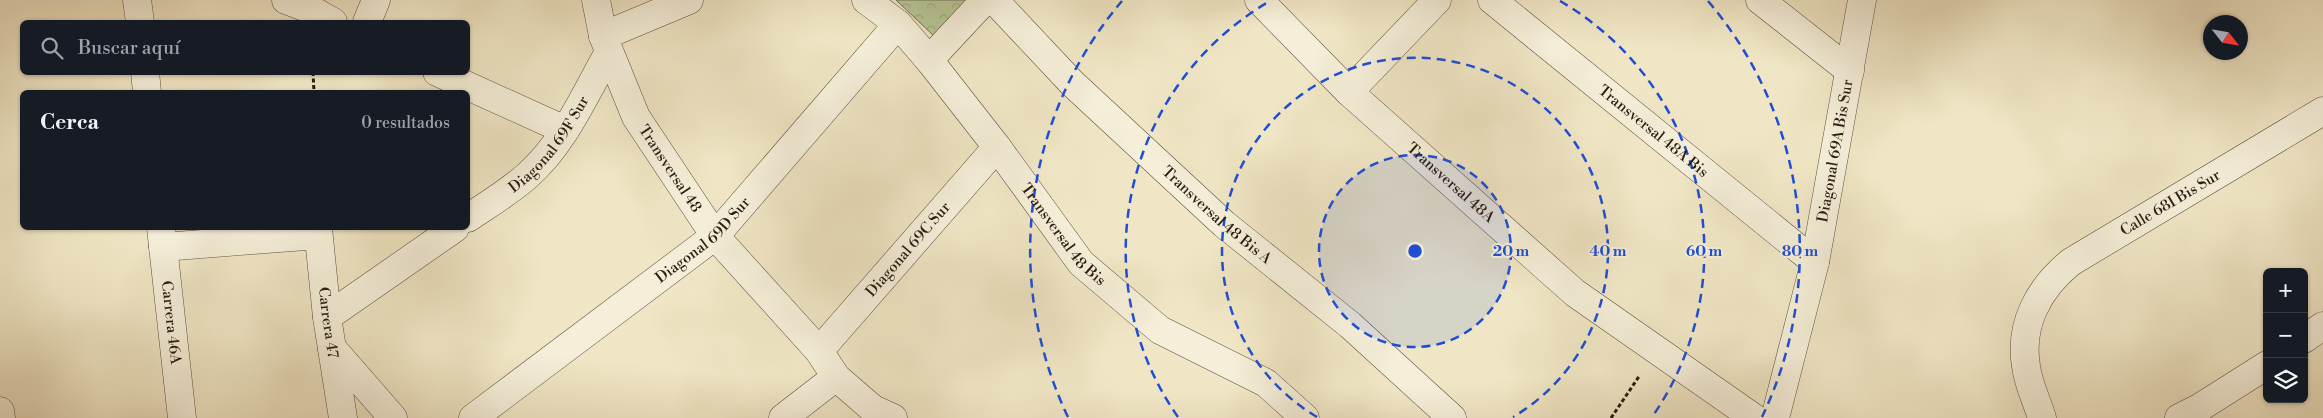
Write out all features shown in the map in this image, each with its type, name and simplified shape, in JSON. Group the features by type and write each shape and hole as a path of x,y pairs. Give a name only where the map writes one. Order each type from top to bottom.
{"street":[{"path":"138,0 140,20"},
{"path":"286,0 312,10 330,20"},
{"path":"368,20 376,0"},
{"name":"Transversal 48","path":"596,0 606,44 636,117 714,236 819,351 836,377 873,409 893,418"},
{"path":"606,44 689,0"},
{"name":"Transversal 48 Bis","path":"866,0 898,24 929,60 997,147 1081,263 1160,330 1266,383 1305,418"},
{"path":"929,60 985,0"},
{"name":"Transversal 48 Bis A","path":"994,0 1072,83 1224,224 1350,325 1452,418"},
{"name":"Transversal 48A","path":"1259,0 1349,92 1575,293 1656,352 1754,418"},
{"path":"1349,92 1437,0"},
{"name":"Transversal 48A Bis","path":"1492,0 1815,262"},
{"path":"1760,0 1850,71"},
{"name":"Diagonal 69A Bis Sur","path":"1775,418 1815,262 1862,0"},
{"name":"Diagonal 69D Sur","path":"473,418 714,236 898,24"},
{"name":"Diagonal 69F Sur","path":"470,217 527,177 565,130 606,44"},
{"path":"145,75 147,90"},
{"path":"444,75 565,130"},
{"name":"Calle 68I Bis Sur","path":"2042,418 2026,368 2024,349 2031,312 2042,291 2059,272 2071,262 2323,111"},
{"name":"Diagonal 69C Sur","path":"819,351 997,147"},
{"path":"327,317 452,230"},
{"path":"162,237 318,231"},
{"name":"Carrera 47","path":"318,231 327,317 343,418"},
{"name":"Carrera 46A","path":"162,237 182,418"},
{"path":"2308,336 2323,326"},
{"path":"332,348 393,418"},
{"path":"2194,415 2263,368"},
{"path":"783,418 836,377"},
{"path":"0,411 1,418"}],"path":[{"path":"313,75 314,90"},
{"path":"1611,418 1656,352"}],"green space":[{"path":"896,0 967,0 934,36"}]}
